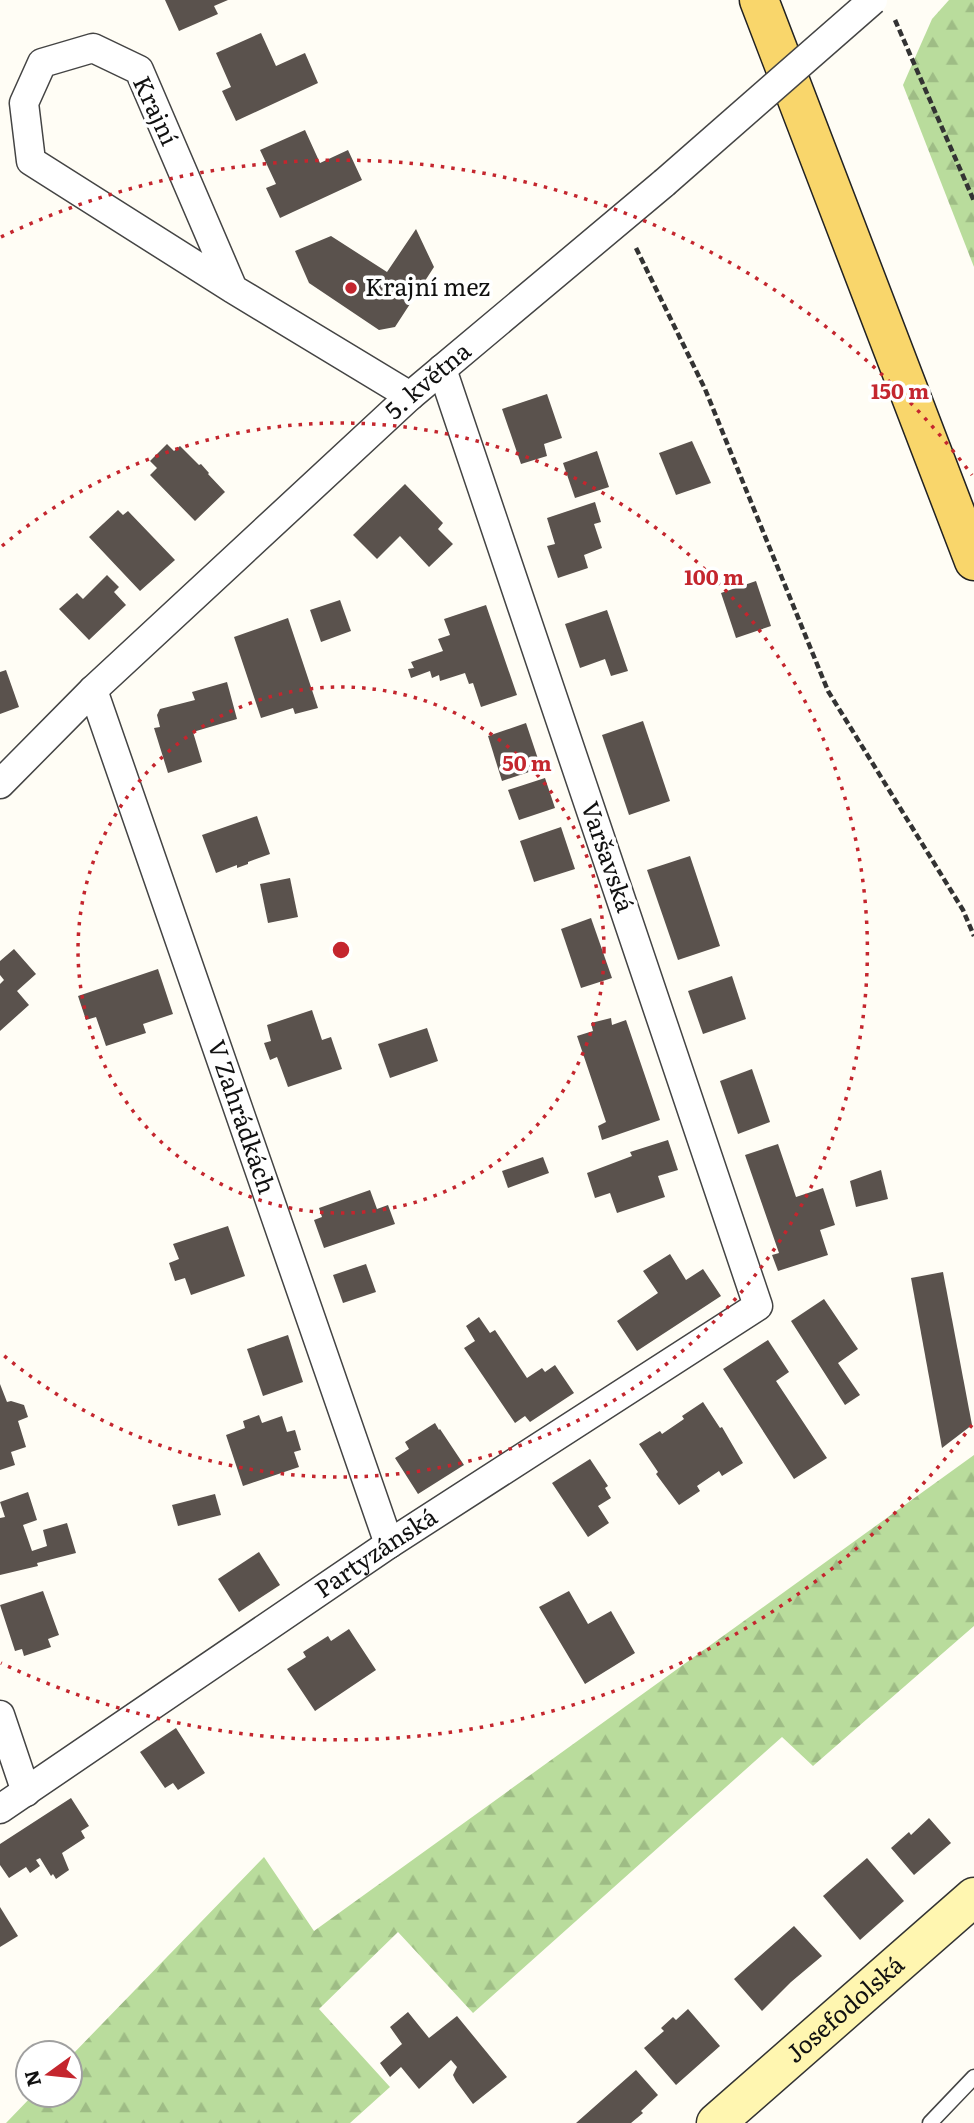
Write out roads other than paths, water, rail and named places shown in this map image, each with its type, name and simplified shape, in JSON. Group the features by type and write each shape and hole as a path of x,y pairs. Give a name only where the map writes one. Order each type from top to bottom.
{"main road":[{"path":"759,0 974,561"},
{"name":"Josefodolská","path":"716,2123 974,1897"}],"street":[{"name":"5. května","path":"0,784 93,690 410,396 664,183 883,6"},
{"name":"Krajní","path":"233,289 139,70 93,48 42,63 24,103 31,161 233,289 410,396"},
{"name":"Varšavská","path":"442,369 758,1306"},
{"name":"V Zahrádkách","path":"93,690 389,1544"},
{"name":"Partyzánská","path":"0,1809 389,1544 758,1306"},
{"path":"0,1715 26,1791"}],"lane":[{"path":"930,2123 974,2077"}],"place":[{"name":"Krajní mez","path":"351,288"}]}
